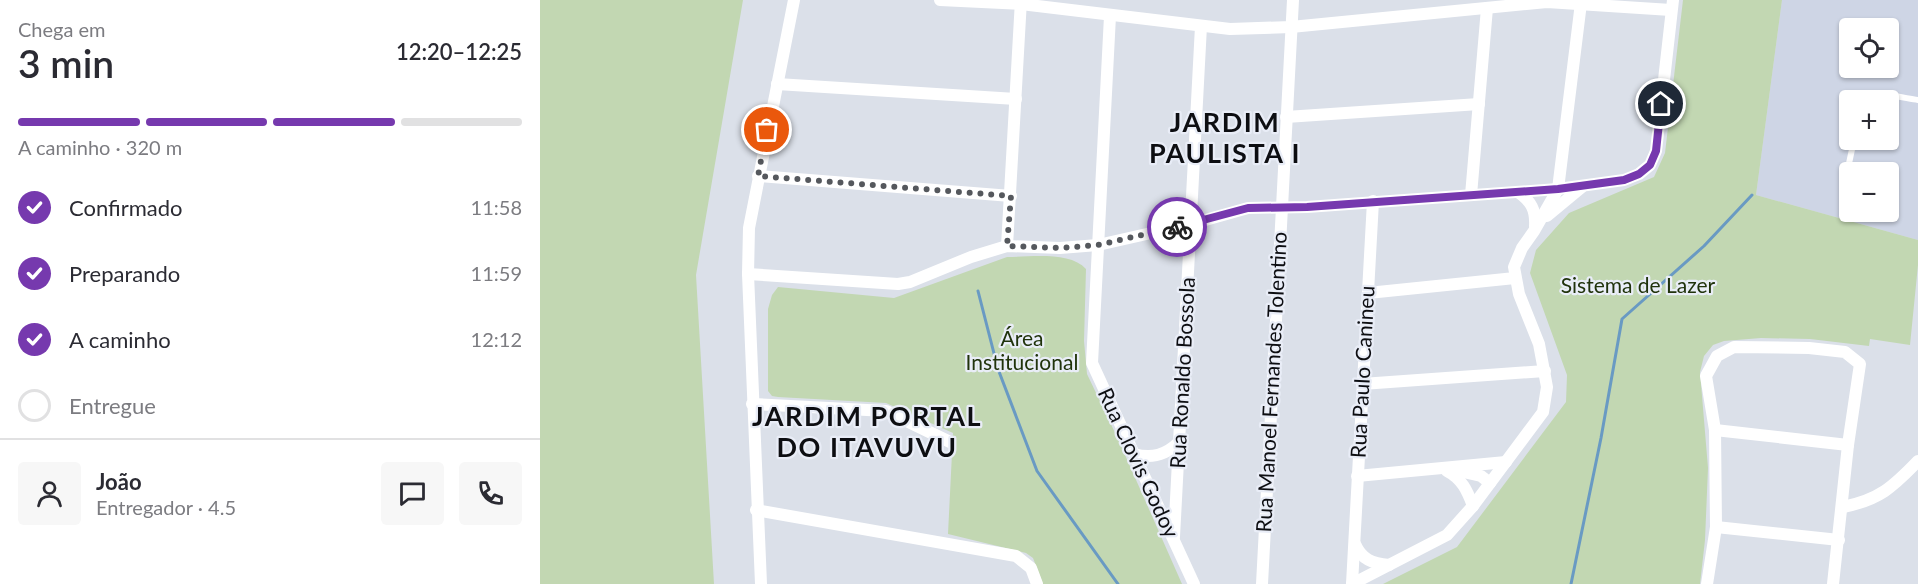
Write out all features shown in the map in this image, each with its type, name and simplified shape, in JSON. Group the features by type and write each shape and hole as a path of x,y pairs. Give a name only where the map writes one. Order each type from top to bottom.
{"street":[{"path":"761,584 752,404 749,228 794,0"},
{"path":"748,274 898,284 910,282 971,257 1007,246 1060,248 1098,245 1191,224 1248,208 1562,189 1624,180 1639,174 1650,165 1656,151 1672,5 1547,2 1291,27 1230,29 1110,16 1021,2 940,0"},
{"name":"Rua Manoel Fernandes Tolentino","path":"1262,584 1293,0"},
{"path":"1007,246 1021,2"},
{"path":"1556,207 1562,189 1581,3"},
{"path":"1471,195 1487,8"},
{"name":"Rua Clovis Godoy","path":"1110,16 1092,363 1194,584"},
{"name":"Rua Ronaldo Bossola","path":"1174,539 1202,26"},
{"path":"777,84 1016,99"},
{"path":"1286,117 1479,104"},
{"path":"1473,168 1479,184 1493,193"},
{"path":"758,176 1011,196"},
{"path":"1534,231 1556,207 1582,186"},
{"path":"1352,584 1447,535 1473,506 1543,412 1547,387 1545,371 1539,344 1519,294 1514,267 1517,257 1562,189"},
{"path":"1518,192 1534,208 1536,214 1534,231"},
{"path":"1192,198 1198,207 1216,217"},
{"name":"Rua Paulo Canineu","path":"1352,584 1373,201"},
{"path":"1160,231 1171,233 1179,238 1189,252"},
{"path":"1368,293 1515,278"},
{"path":"1707,584 1716,527 1715,430 1706,376 1717,356 1734,347 1809,348 1845,352 1860,364 1848,445 1833,584"},
{"path":"1362,384 1545,371"},
{"path":"752,404 886,411 950,442"},
{"path":"1715,430 1848,445"},
{"path":"1134,454 1147,457 1164,454 1179,442"},
{"path":"1843,507 1865,502 1894,486 1918,461"},
{"path":"1357,476 1506,462"},
{"path":"1443,469 1473,473 1490,483"},
{"path":"1443,469 1456,476 1464,484 1473,506"},
{"path":"756,510 1016,556 1030,568 1036,584"},
{"path":"1716,527 1839,540"},
{"path":"1354,543 1359,553 1367,560 1389,565"}],"lane":[{"path":"1899,98 1918,100"}],"shaded area":[{"path":"1782,0 1918,0 1918,240 1853,222 1899,222 1899,162 1839,162 1839,218 1756,195"}],"green space":[{"path":"540,0 743,0 696,275 714,584 540,584"},
{"name":"Sistema de Lazer","path":"1683,0 1782,0 1756,195 1839,218 1839,222 1853,222 1918,240 1918,265 1910,345 1870,339 1869,346 1810,339 1761,338 1724,341 1713,345 1704,356 1700,372 1708,468 1705,540 1700,584 1383,584 1457,547 1566,402 1567,375 1530,273 1536,250 1569,213 1654,177 1665,153"},
{"name":"Área Institucional","path":"1007,257 1060,257 1079,263 1086,269 1084,341 1087,374 1182,584 1043,584 1033,558 1026,553 948,534 953,433 886,403 778,397 772,396 768,391 768,309 772,295 778,287 894,298"}],"waterway":[{"path":"1571,584 1601,438 1622,319 1704,246 1752,195"},
{"path":"978,291 998,369 1037,471 1118,584"}],"way so far":[{"path":"767,130 758,176 1011,196 1007,246 1060,248 1098,245 1177,227"}],"district":[{"name":"JARDIM PAULISTA I","path":"1225,138"},
{"name":"JARDIM PORTAL DO ITAVUVU","path":"867,432"}],"route":[{"path":"1177,227 1248,208 1307,207 1558,189 1624,180 1639,174 1650,165 1656,151 1661,104"}]}
